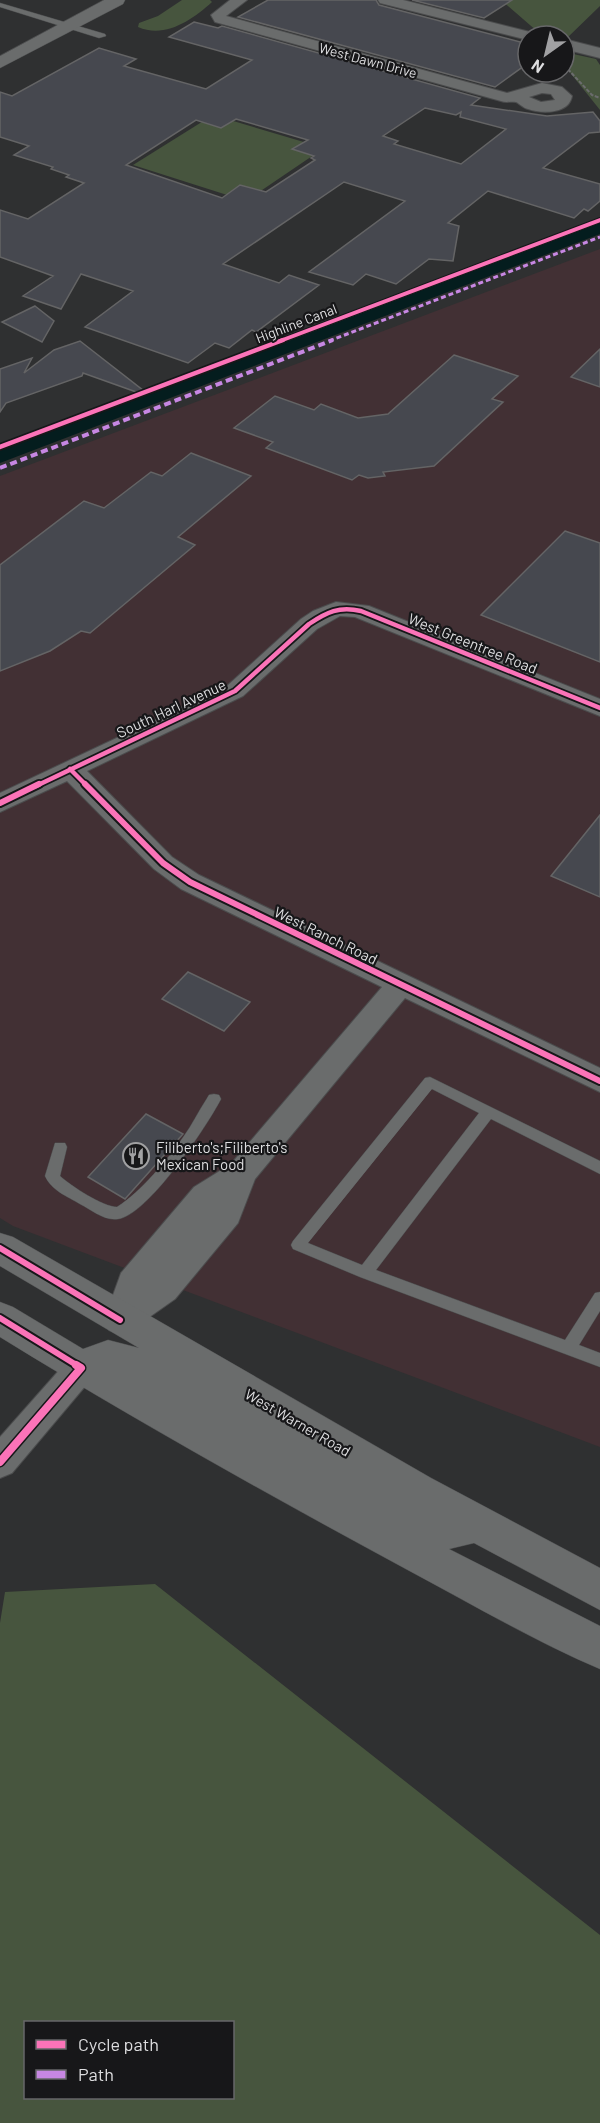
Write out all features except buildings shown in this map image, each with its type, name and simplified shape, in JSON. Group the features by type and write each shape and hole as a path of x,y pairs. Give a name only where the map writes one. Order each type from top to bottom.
{"main road":[{"path":"0,63 117,0"},
{"name":"West Warner Road","path":"0,1248 120,1320 475,1523 600,1590"},
{"path":"0,1318 81,1368 403,1547 600,1648"},
{"path":"81,1368 102,1356 137,1364 402,1515 444,1532 460,1530 475,1523"}],"street":[{"name":"West Dawn Drive","path":"240,0 218,15 227,22 507,98 520,97"},
{"path":"393,1 516,33"},
{"path":"576,47 600,53"},
{"name":"West Greentree Road","path":"334,609 361,610 600,708"},
{"name":"South Harl Avenue","path":"0,803 236,691 253,680 311,623 334,609"},
{"name":"West Ranch Road","path":"70,769 162,863 190,882 600,1081"},
{"path":"120,1320 164,1289 227,1214 242,1173 400,985"},
{"path":"0,1462 81,1368"}],"lane":[{"path":"0,4 102,36"},
{"path":"600,1168 430,1082 298,1245 365,1273 600,1360"},
{"path":"60,1147 52,1176 58,1184 107,1213 119,1214 126,1211 188,1141 201,1116 214,1099"},
{"path":"365,1273 488,1112"},
{"path":"569,1348 600,1298"}],"path":[{"path":"576,78 592,95 600,98"}],"shaded area":[{"path":"600,249 600,1447 13,1226 0,1218 0,476"}],"green space":[{"path":"182,0 210,0 212,2 178,26 158,31 138,27 139,23 158,16"},
{"path":"501,0 600,0 600,6 576,29 576,24 529,24"},
{"path":"576,55 596,59 600,65 600,110 576,80"},
{"path":"213,115 324,148 246,201 133,165"},
{"path":"155,1584 600,1935 600,2123 0,2123 0,1623 5,1592"}],"waterway":[{"path":"0,457 600,228"}],"marked path":[{"path":"0,468 600,237"}],"cycle path":[{"name":"Highline Canal","path":"0,447 600,220"},
{"path":"0,803 235,691 309,624 336,609 361,611 600,708"},
{"path":"70,769 163,863 190,882 600,1081"},
{"path":"0,1248 120,1320"},
{"path":"0,1318 81,1368 0,1462"}],"place":[{"name":"Filiberto's;Filiberto's Mexican Food","path":"136,1156"}]}
